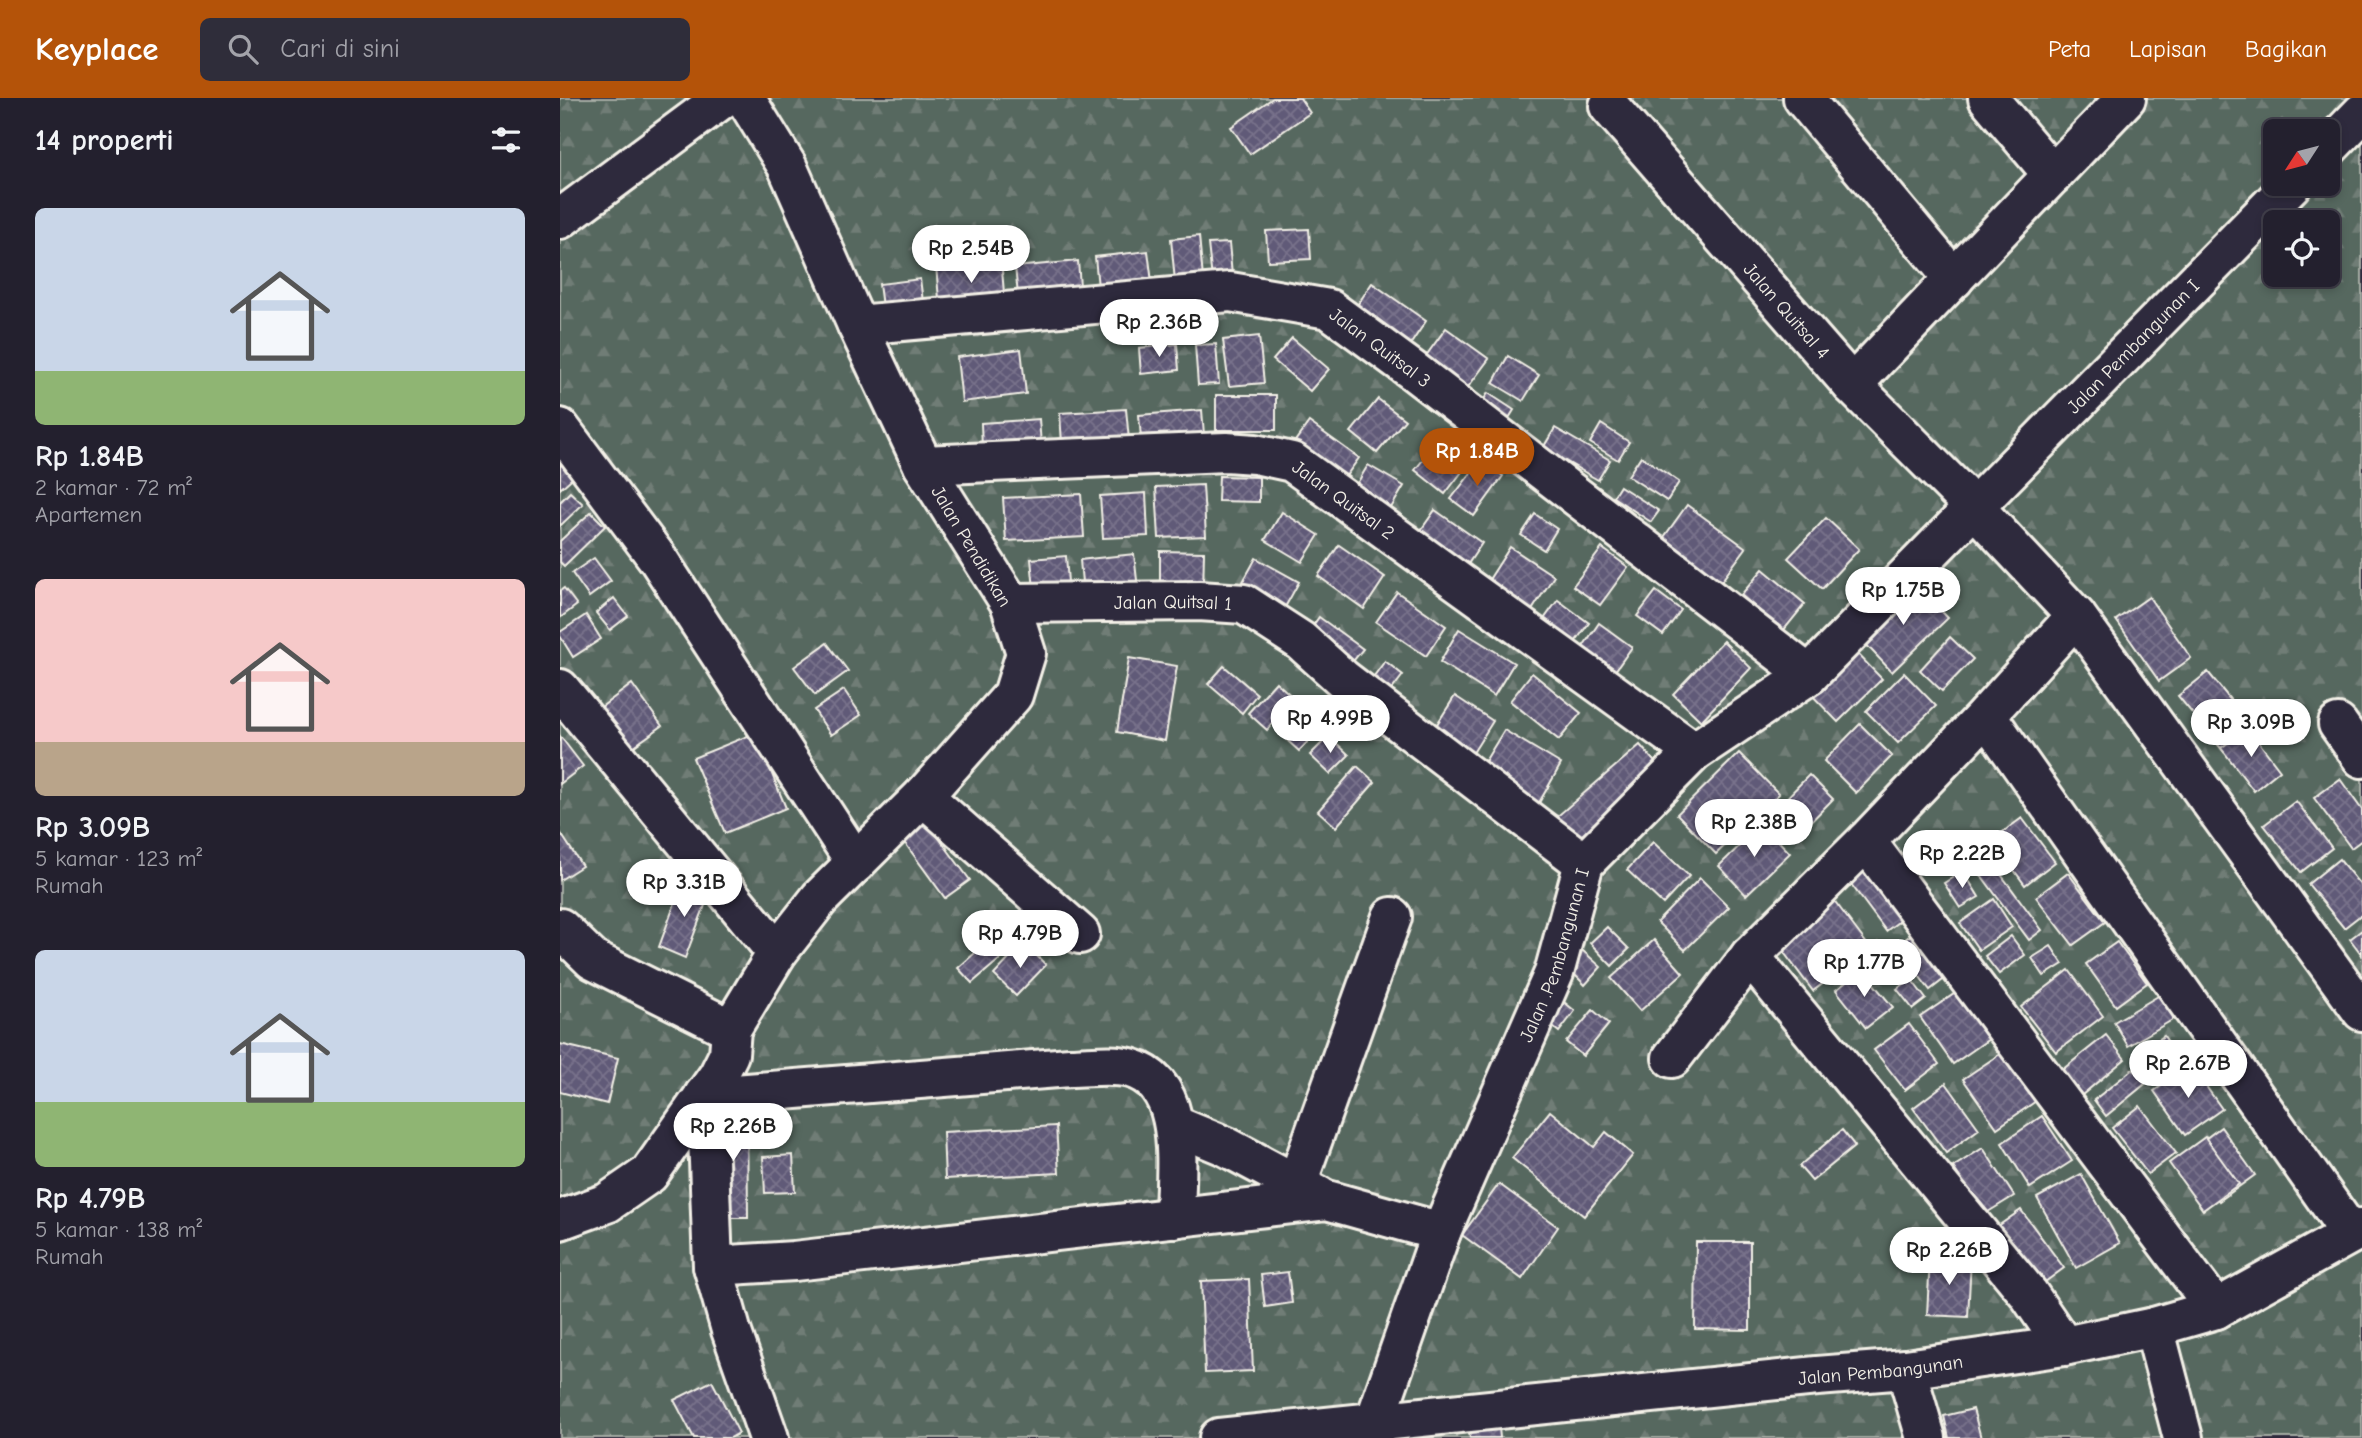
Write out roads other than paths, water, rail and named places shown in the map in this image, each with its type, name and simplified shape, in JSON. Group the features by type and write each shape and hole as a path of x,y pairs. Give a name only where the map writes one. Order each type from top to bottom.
{"street":[{"path":"560,219 723,98"},
{"name":"Jalan Pendidikan","path":"560,1220 607,1203 649,1174 718,1070 777,953 820,898 923,796 1013,695 1026,653 1010,603 923,465 857,325 787,166 746,98"},
{"path":"1803,98 1954,279"},
{"path":"1988,98 2053,175"},
{"path":"1852,385 2126,98"},
{"name":"Jalan Quitsal 4","path":"1609,106 1852,385 1973,506 2076,616 2362,1011"},
{"path":"2340,136 2362,113"},
{"name":"Jalan Pembangunan I","path":"1973,506 2280,196"},
{"name":"Jalan Quitsal 3","path":"857,325 1230,292 1329,309 1809,675"},
{"path":"560,428 658,559 856,863"},
{"name":"Jalan Quitsal 2","path":"923,465 1226,452 1255,454 1292,462 1694,752"},
{"name":"Jalan .Pembangunan I","path":"1375,1421 1441,1232 1554,973 1584,863 1694,752 1809,675 1973,506"},
{"name":"Jalan Quitsal 1","path":"1010,603 1199,601 1244,604 1301,641 1343,679 1584,863"},
{"path":"1672,1058 1750,956 1866,841 2076,616"},
{"path":"560,689 777,953"},
{"path":"1986,715 2356,1231"},
{"path":"2338,724 2362,758"},
{"path":"923,796 1080,934"},
{"path":"1866,841 2216,1309"},
{"path":"1312,1192 1392,918"},
{"path":"560,928 718,1070 1117,1066 1143,1073 1153,1080 1169,1104 1174,1125 1175,1218"},
{"path":"1750,956 2028,1293 2064,1346"},
{"path":"718,1070 708,1135 713,1266 731,1330 769,1438"},
{"path":"1174,1125 1225,1146 1312,1192 1441,1232"},
{"path":"713,1266 794,1261 1175,1218 1312,1192"},
{"name":"Jalan Pembangunan","path":"1219,1438 1375,1421 1432,1428 1817,1376 1906,1369 2064,1346 2154,1327 2216,1309 2356,1231"},
{"path":"2154,1327 2183,1438"},
{"path":"1906,1369 1926,1438"}]}
